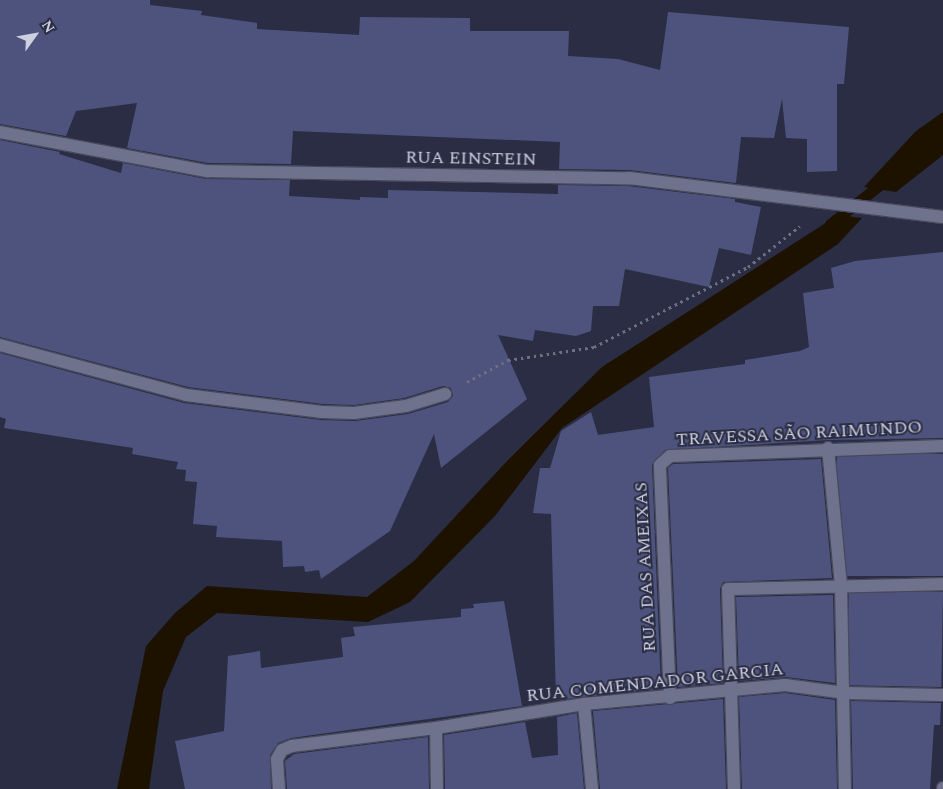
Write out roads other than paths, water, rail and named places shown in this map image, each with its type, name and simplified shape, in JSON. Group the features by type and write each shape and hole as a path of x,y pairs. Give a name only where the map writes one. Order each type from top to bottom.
{"street":[{"name":"RUA EINSTEIN","path":"0,132 207,171 629,178 943,218"},
{"path":"0,345 186,395 322,412 354,413 406,406 445,394"},
{"name":"TRAVESSA SÃO RAIMUNDO","path":"660,465 670,456 828,448 943,446"},
{"path":"828,448 841,585 846,693 845,789"},
{"name":"RUA DAS AMEIXAS","path":"660,465 670,698"},
{"path":"734,789 733,692 728,589 943,584"},
{"name":"RUA COMENDADOR GARCIA","path":"278,789 277,759 282,750 584,704 670,698 785,685 846,693 943,695"},
{"path":"584,704 592,789"},
{"path":"436,728 437,789"}],"waterway":[{"path":"830,224 886,180"}]}
